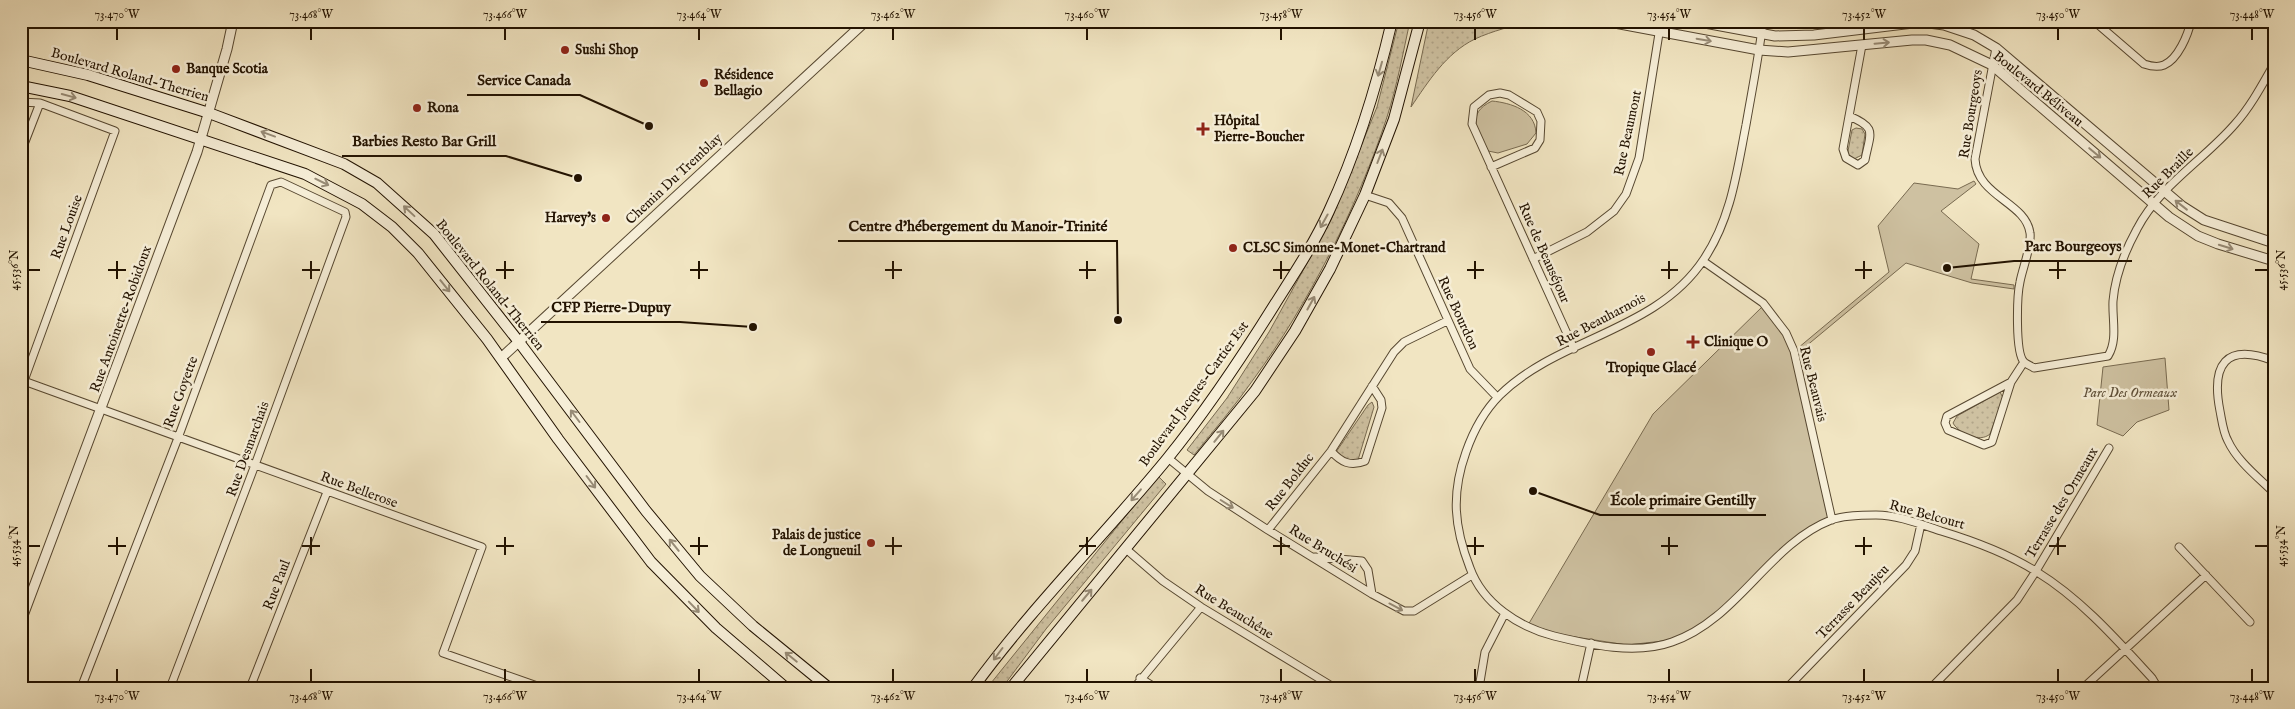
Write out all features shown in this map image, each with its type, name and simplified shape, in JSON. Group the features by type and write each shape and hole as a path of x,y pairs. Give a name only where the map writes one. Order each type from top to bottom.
{"main road":[{"name":"Boulevard Jacques-Cartier Est","path":"973,688 1001,650 1168,458 1244,355 1329,212 1352,153 1381,67 1392,21"},
{"path":"1016,686 1255,391 1295,331 1330,269 1365,194 1394,119 1420,21"},
{"name":"Boulevard Roland-Therrien","path":"21,60 88,75 209,112 344,164 377,183 434,234 519,342 646,511 700,576 753,626 829,688"},
{"path":"21,86 70,96 304,174 362,204 392,227 418,253 501,358 558,439 651,562 716,628 786,688"}],"street":[{"name":"Rue Antoinette-Robidoux","path":"21,622 202,139 233,21"},
{"name":"Chemin Du Tremblay","path":"501,358 866,21"},
{"name":"Boulevard Béliveau","path":"1604,21 1759,50 1788,52 1926,40 1950,45 1992,66 2169,217 2198,236 2274,261"},
{"name":"Rue Beaumont","path":"1533,259 1587,232 1614,211 1626,194 1639,158 1661,21"},
{"name":"Boulevard Béliveau","path":"1694,21 1775,36 1814,35 1913,22 1944,25 1974,35 1996,48 2182,206 2204,220 2274,243"},
{"name":"Rue Beauharnois","path":"1504,613 1485,595 1472,575 1462,549 1455,506 1458,476 1469,444 1497,398 1533,370 1616,329 1659,304 1682,284 1703,261 1722,226 1734,188 1763,21"},
{"path":"2094,21 2144,64 2154,67 2170,62 2184,41 2191,21"},
{"path":"1849,116 1866,123 1870,132 1866,160 1858,165 1843,154 1849,116 1862,45"},
{"name":"Rue Bourgeoys","path":"1996,48 1975,166 1980,179 2021,216 2027,225 2030,235 2019,285 2017,317 2020,356 2024,362"},
{"name":"Rue Braille","path":"2024,362 2034,368 2108,356 2114,347 2113,301 2117,278 2137,228 2153,203 2235,124 2258,93 2274,64"},
{"name":"Rue de Beauséjour","path":"1491,167 1535,148 1540,140 1541,121 1537,112 1509,95 1488,95 1474,107 1471,115 1472,124 1491,167 1574,349"},
{"path":"21,102 40,103 21,152"},
{"name":"Rue Louise","path":"21,389 115,131 40,103"},
{"name":"Rue Goyette","path":"81,688 178,438 271,185 281,182 345,212 346,218"},
{"name":"Rue Bourdon","path":"1365,194 1389,203 1402,218 1470,369 1497,398"},
{"name":"Rue Desmarchais","path":"170,688 346,218"},
{"name":"Rue Beauvais","path":"1703,261 1763,303 1786,333 1794,350 1832,520"},
{"name":"Rue Bolduc","path":"1268,530 1331,451 1394,352 1404,342 1447,321"},
{"path":"2274,361 2256,354 2238,354 2220,368 2216,391 2228,442 2274,493"},
{"path":"2010,382 1947,416 1945,423 1948,430 1984,445 1992,442 2010,382 2024,362"},
{"name":"Rue Bellerose","path":"23,380 178,438 482,547 443,653 543,688"},
{"name":"Rue Bolduc","path":"1331,451 1340,461 1354,465 1365,461 1382,408 1381,400 1372,386"},
{"name":"Terrasse des Ormeaux","path":"1931,688 2017,600 2109,448"},
{"name":"Rue Bruchési","path":"1168,458 1208,491 1268,530 1372,594 1404,611 1414,611 1472,575"},
{"name":"Rue Paul","path":"250,688 327,492"},
{"name":"Rue Belcourt","path":"1504,613 1538,631 1591,643 1617,647 1644,648 1672,642 1699,631 1726,608 1791,544 1832,520 1853,516 1877,515 1921,524 1979,543 2036,571 2076,600 2124,648 2158,688"},
{"name":"Terrasse Beaujeu","path":"1787,688 1906,565 1915,551 1921,524"},
{"path":"2179,547 2250,622"},
{"name":"Rue Beauchêne","path":"1126,549 1163,581 1201,607 1335,688"},
{"path":"1312,557 1362,561 1368,570 1372,594"},
{"path":"2083,688 2124,648 2206,575"},
{"path":"1134,688 1140,678 1201,607"},
{"path":"1479,688 1485,652 1504,613"},
{"path":"1581,688 1591,643"},
{"path":"1140,678 1156,688"}],"green space":[{"path":"1399,21 1410,21 1387,117 1362,185 1330,254 1293,320 1273,351 1239,399 1194,455 1187,450 1227,398 1269,332 1331,220 1377,107"},
{"path":"1429,21 1531,21 1475,39 1455,52 1438,69 1411,107"},
{"path":"1492,101 1514,106 1527,113 1535,125 1536,133 1527,144 1498,153 1488,151 1478,130 1476,117 1484,106"},
{"path":"1856,128 1862,129 1865,134 1862,155 1854,159 1848,154 1848,151 1852,130"},
{"path":"1974,181 1976,184 1941,211 1979,244 1971,279 2014,285 2014,289 1972,283 1906,263 1799,352 1798,348 1889,272 1878,226 1914,183 1958,189"},
{"path":"1763,306 1784,334 1792,350 1829,518 1792,542 1698,630 1672,640 1627,645 1556,634 1528,625 1653,414"},
{"name":"Parc Des Ormeaux","path":"2165,358 2169,410 2137,422 2123,436 2097,425 2103,367"},
{"path":"2000,392 2003,398 1990,434 1986,437 1981,438 1965,434 1953,423 1957,416"},
{"path":"1372,402 1374,407 1358,460 1345,460 1336,452"},
{"path":"1158,476 1166,484 1046,629 1002,688 987,688"}],"place":[{"name":"Sushi Shop","path":"565,50"},
{"name":"Banque Scotia","path":"176,69"},
{"name":"Résidence Bellagio","path":"704,83"},
{"name":"Rona","path":"417,108"},
{"name":"Service Canada","path":"649,126"},
{"name":"Hôpital Pierre-Boucher","path":"1203,129"},
{"name":"Barbies Resto Bar Grill","path":"578,178"},
{"name":"Harvey's","path":"606,218"},
{"name":"CLSC Simonne-Monet-Chartrand","path":"1233,248"},
{"name":"Parc Bourgeoys","path":"1947,268"},
{"name":"Centre d'hébergement du Manoir-Trinité","path":"1118,320"},
{"name":"CFP Pierre-Dupuy","path":"753,327"},
{"name":"Clinique O","path":"1693,342"},
{"name":"Tropique Glacé","path":"1651,352"},
{"name":"École primaire Gentilly","path":"1533,491"},
{"name":"Palais de justice de Longueuil","path":"871,543"}]}
